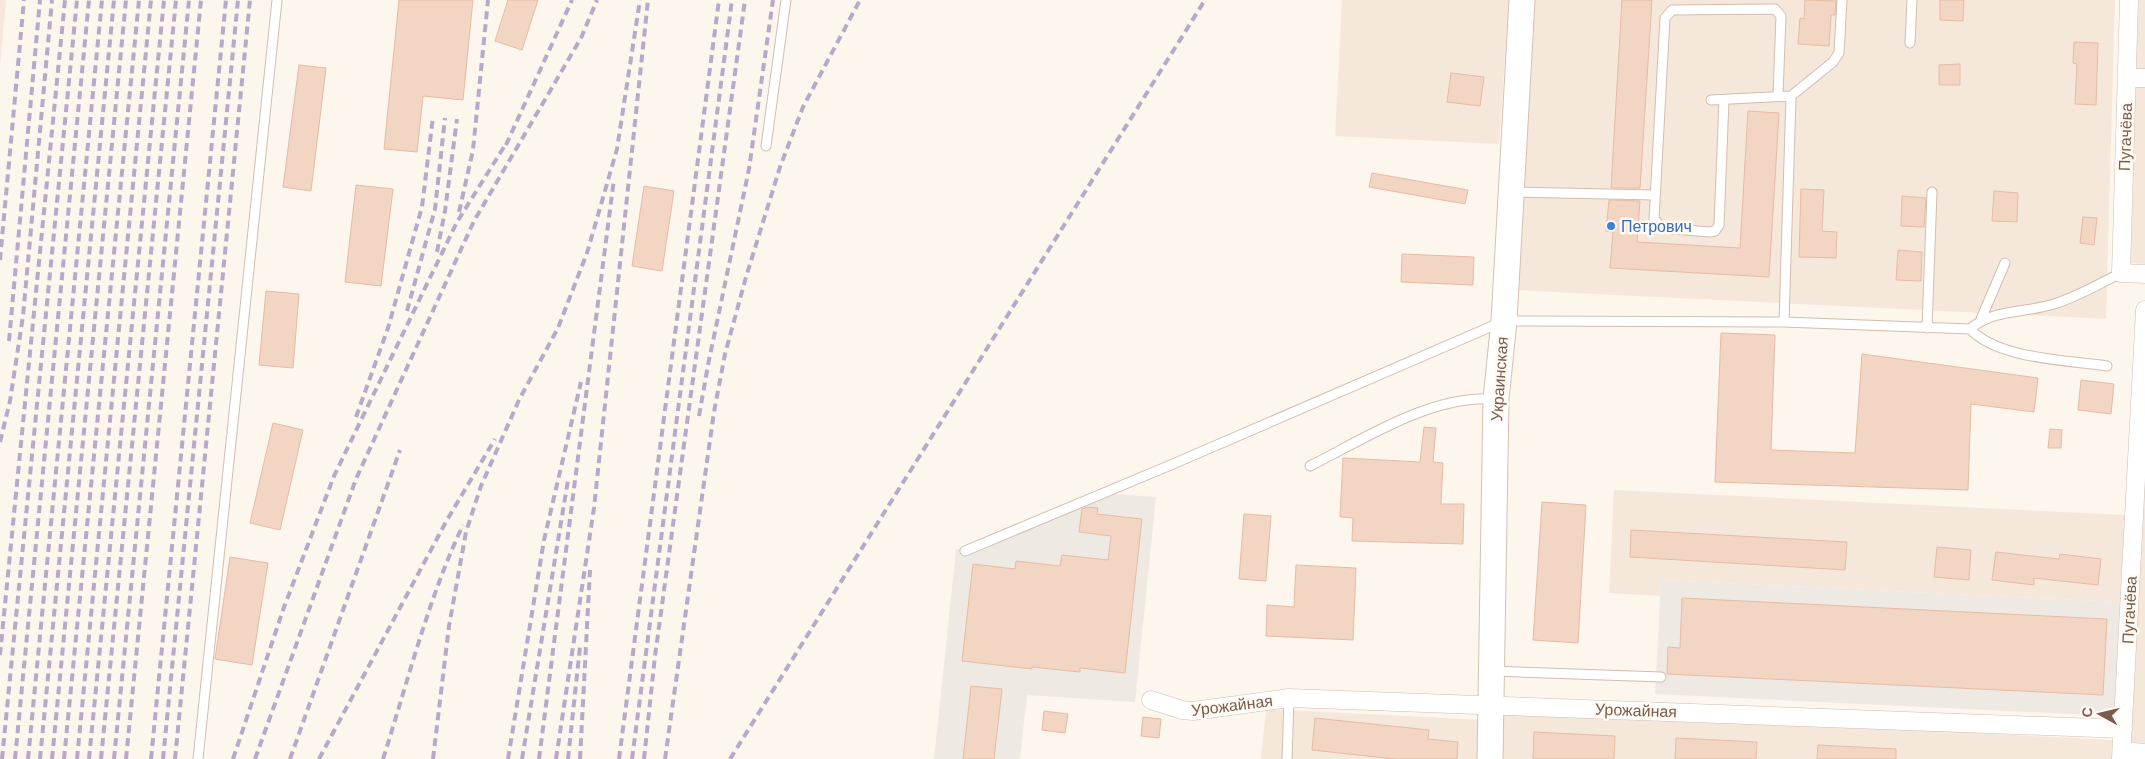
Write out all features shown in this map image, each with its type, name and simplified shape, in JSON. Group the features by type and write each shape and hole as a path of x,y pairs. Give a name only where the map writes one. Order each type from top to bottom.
{"street":[{"name":"Украинская","path":"1490,759 1496,399 1504,321 1522,0"},
{"name":"Пугачёва","path":"2121,273 2129,0"},
{"path":"2127,78 2145,78"},
{"path":"2121,273 2145,274"},
{"name":"Пугачёва","path":"2121,755 2123,729 2121,660 2145,310"},
{"name":"Урожайная","path":"1151,700 1182,710 1193,711 1289,698 1491,704 2123,729"},
{"path":"2121,755 2145,753"}],"lane":[{"path":"198,759 277,0"},
{"path":"766,146 786,0"},
{"path":"1711,100 1778,95 1791,96 1833,62 1840,53 1842,0"},
{"path":"1910,43 1912,0"},
{"path":"1724,100 1719,225 1715,231 1710,232 1662,228 1654,220 1665,18 1668,13 1672,10 1775,9 1782,16 1778,95"},
{"path":"1784,322 1791,96"},
{"path":"1510,192 1655,196"},
{"path":"1927,328 1932,192"},
{"path":"965,551 1173,464 1504,321 1784,322 1970,329 1981,319 2005,263"},
{"path":"1981,319 2054,304 2121,273"},
{"path":"1970,329 1979,339 2007,350 2107,366"},
{"path":"1310,466 1388,426 1450,402 1475,398 1496,399"},
{"path":"1492,671 1661,676"},
{"path":"1287,759 1289,698"}],"shaded area":[{"path":"0,0 6,0 0,65"},
{"path":"1342,0 1509,0 1499,144 1335,136"},
{"path":"1533,0 2115,0 2106,319 1516,290"},
{"path":"2137,0 2145,0 2145,72 2133,71"},
{"path":"2132,84 2145,85 2145,264 2128,263"},
{"path":"2145,462 2145,743 2130,742"},
{"path":"1114,484 1114,494 1156,497 1135,702 1027,695 1020,759 934,759 956,550"},
{"path":"1614,490 2125,515 2120,602 1661,580 1660,596 1609,593"},
{"path":"1661,580 2120,602 2115,716 1655,694"},
{"path":"1266,709 1484,720 1483,759 1261,759"},
{"path":"1501,709 2113,740 2112,759 1500,759"}],"building":[{"path":"399,0 473,0 463,100 423,96 417,152 384,149"},
{"path":"508,0 538,0 522,50 495,41"},
{"path":"1622,0 1652,0 1640,188 1611,188"},
{"path":"1805,0 1836,1 1835,15 1831,15 1829,46 1798,44 1800,18 1804,19"},
{"path":"1940,0 1964,0 1963,21 1940,20"},
{"path":"2074,42 2098,43 2096,105 2075,104 2077,64 2073,63"},
{"path":"1960,64 1960,85 1939,85 1939,65"},
{"path":"299,65 326,68 311,191 283,187"},
{"path":"1451,73 1484,77 1480,106 1447,102"},
{"path":"1748,111 1779,113 1769,277 1610,268 1613,232 1606,231 1609,200 1640,201 1637,242 1740,248"},
{"path":"1372,173 1468,190 1465,204 1369,187"},
{"path":"356,185 393,189 381,286 345,282"},
{"path":"644,186 674,191 662,271 632,266"},
{"path":"1801,189 1824,190 1822,231 1837,232 1836,258 1799,257"},
{"path":"1994,191 2018,193 2017,222 1992,221"},
{"path":"1902,196 1926,198 1924,227 1901,226"},
{"path":"2083,217 2097,218 2094,245 2080,243"},
{"path":"1898,250 1922,252 1921,281 1896,280"},
{"path":"1402,254 1474,257 1473,285 1401,282"},
{"path":"266,291 299,294 293,368 259,365"},
{"path":"1721,333 1775,335 1771,450 1855,453 1862,354 2038,378 2034,412 1971,404 1968,490 1715,482"},
{"path":"2081,380 2114,384 2111,414 2078,410"},
{"path":"273,423 303,430 280,530 250,523"},
{"path":"1424,427 1436,428 1433,462 1443,463 1441,504 1464,504 1463,544 1352,541 1353,518 1340,517 1343,458 1420,462"},
{"path":"2050,429 2062,430 2061,448 2048,448"},
{"path":"1542,502 1586,505 1578,643 1533,640"},
{"path":"1087,507 1098,508 1097,514 1142,519 1125,673 1080,668 1080,672 1032,667 1032,669 962,661 973,564 1015,569 1016,561 1060,566 1062,555 1108,560 1111,536 1079,532 1082,509"},
{"path":"1244,514 1271,516 1266,581 1239,579"},
{"path":"1631,530 1847,542 1845,570 1630,557"},
{"path":"1937,547 1971,550 1969,580 1934,577"},
{"path":"1996,552 2059,559 2060,554 2101,559 2098,585 2034,578 2034,585 1992,580"},
{"path":"230,557 268,563 252,665 215,659"},
{"path":"1296,565 1356,568 1353,640 1266,636 1267,605 1294,607"},
{"path":"1682,598 2107,619 2103,695 1667,674 1668,647 1680,648"},
{"path":"971,686 1002,689 994,759 963,759"},
{"path":"1044,711 1068,714 1065,733 1042,730"},
{"path":"1143,717 1161,719 1159,738 1141,736"},
{"path":"1315,718 1429,730 1428,739 1458,742 1457,759 1395,759 1312,750"},
{"path":"1534,732 1615,736 1614,759 1533,759"},
{"path":"1676,738 1757,742 1756,759 1675,759"},
{"path":"1818,745 1896,749 1896,759 1817,759"}],"railway":[{"path":"0,260 24,0"},
{"path":"9,341 40,0"},
{"path":"0,442 10,401 23,316 52,0"},
{"path":"0,655 65,0"},
{"path":"2,759 77,0"},
{"path":"15,759 89,0"},
{"path":"28,759 102,0"},
{"path":"40,759 114,0"},
{"path":"52,759 126,0"},
{"path":"64,759 139,0"},
{"path":"77,759 151,0"},
{"path":"89,759 164,0"},
{"path":"101,759 176,0"},
{"path":"114,759 189,0"},
{"path":"126,759 201,0"},
{"path":"151,759 226,0"},
{"path":"163,759 238,0"},
{"path":"175,759 250,0"},
{"path":"459,212 473,150 488,0"},
{"path":"506,145 572,0"},
{"path":"255,759 356,479 474,221 581,38 597,0"},
{"path":"433,759 449,626 466,532 481,486 519,400 558,328 587,253 617,149 640,0"},
{"path":"556,759 594,508 648,0"},
{"path":"619,759 719,0"},
{"path":"632,759 732,0"},
{"path":"644,759 655,656 745,0"},
{"path":"699,416 749,169 773,0"},
{"path":"665,759 714,412 725,354 746,277 780,167 803,107 860,0"},
{"path":"730,759 1205,0"},
{"path":"356,417 388,328 422,207 433,117"},
{"path":"407,311 435,209 445,118"},
{"path":"437,252 445,211 457,119"},
{"path":"233,759 283,610 334,476 457,222 509,139"},
{"path":"539,759 614,179"},
{"path":"508,759 544,540 581,382"},
{"path":"319,759 447,520 495,439"},
{"path":"290,759 400,450"},
{"path":"522,759 568,480"},
{"path":"383,759 419,640 439,582 463,525"},
{"path":"580,759 590,570"},
{"path":"568,759 580,647"}],"place":[{"name":"Петрович","path":"1611,226"}]}
